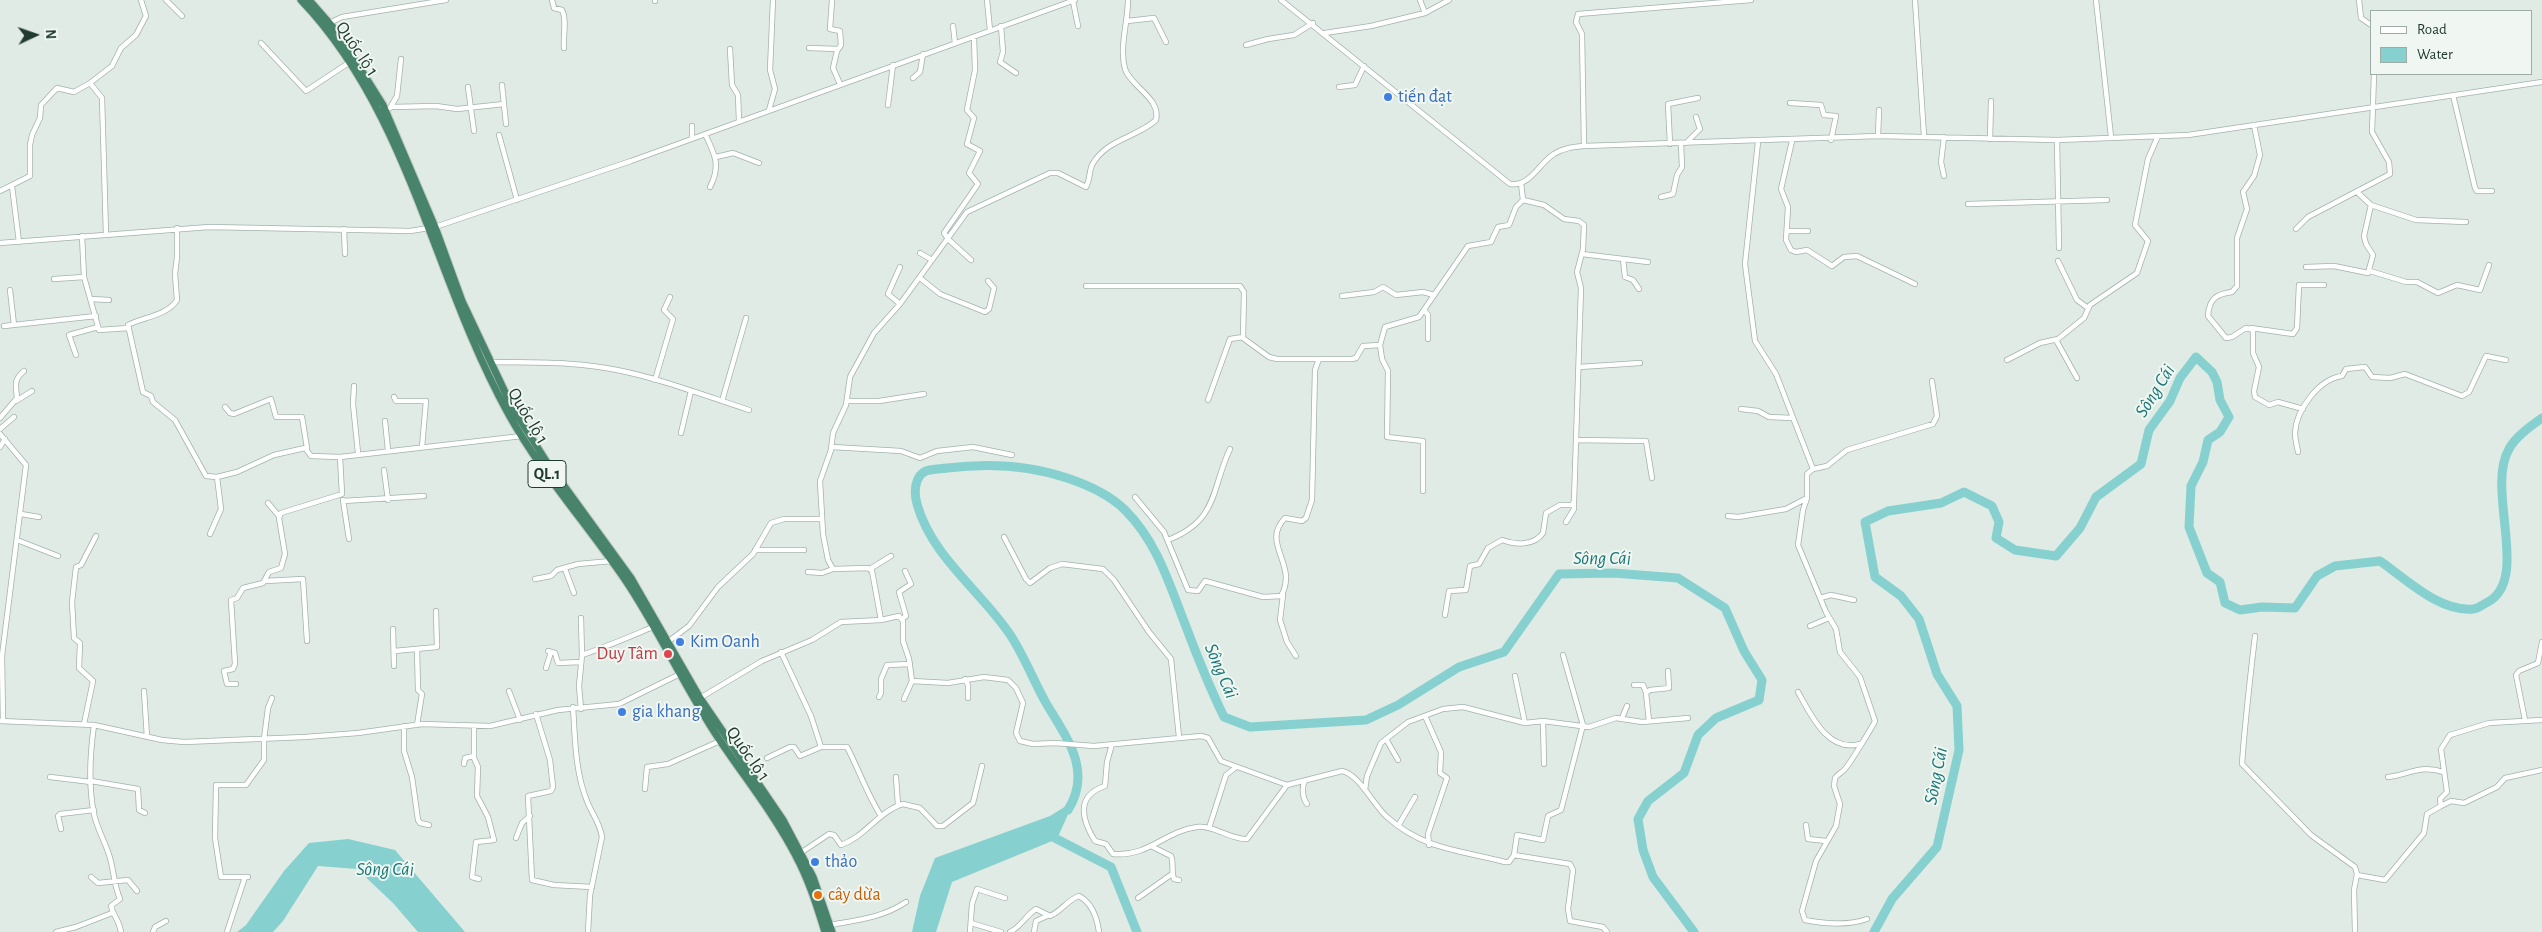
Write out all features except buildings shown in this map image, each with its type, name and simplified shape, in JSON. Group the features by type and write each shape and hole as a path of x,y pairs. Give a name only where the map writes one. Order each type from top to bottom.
{"highway":[{"name":"Quốc lộ 1","path":"300,0 333,37 350,62 389,133 489,362 533,442 631,578 668,641 682,673 783,820 802,852 831,928"},
{"name":"Quốc lộ 1","path":"309,0 329,23 359,64 388,110 474,346 522,436 541,466 612,561 682,673 720,741 760,798 797,857 825,932"}],"street":[{"path":"0,191 30,176 30,145 32,135 40,118 41,105 57,88 74,92 90,83 112,66 122,46 136,35 142,20 146,17 141,0"},
{"path":"166,0 182,16"},
{"path":"329,23 342,17 421,2 446,0"},
{"path":"552,0 554,8 562,10 566,16 563,30 564,48"},
{"path":"769,110 775,86 770,70 774,0"},
{"path":"832,0 830,27 832,30 840,32 841,45 838,49 833,68 840,84"},
{"path":"987,0 990,30"},
{"path":"0,243 177,228 410,231 431,228 705,134 893,64 974,37 1074,0 1078,26"},
{"path":"833,569 826,555 820,481 832,446 833,433 847,401 850,377 874,333 900,304 920,278 930,259 946,237 971,209 1050,173 1058,173 1086,187 1091,166 1096,159 1119,140 1156,120 1153,104 1125,70 1124,41 1128,0"},
{"path":"1282,0 1313,23 1510,184 1518,185 1552,155 1561,150 1584,146 1831,140 1878,136 2057,140 2111,136 2196,134 2542,82"},
{"path":"1420,0 1425,13"},
{"path":"1324,33 1371,26 1425,13 1448,0"},
{"path":"1584,146 1582,34 1576,22 1578,14 1751,0"},
{"path":"1915,0 1924,136"},
{"path":"2096,0 2111,136"},
{"path":"2359,0 2361,18 2370,24"},
{"path":"1127,21 1154,18 1166,42"},
{"path":"1246,45 1268,38 1294,35 1313,23"},
{"path":"953,26 955,43"},
{"path":"1001,26 1003,52 1000,62 1016,73"},
{"path":"971,260 946,237 945,230 978,184 969,173 980,151 967,144 974,118 967,110 975,70 974,37"},
{"path":"261,43 306,90 350,62"},
{"path":"809,48 838,49"},
{"path":"730,49 732,85 738,95 739,121"},
{"path":"913,78 920,72 922,54"},
{"path":"388,110 397,96 401,59"},
{"path":"888,105 893,64"},
{"path":"1339,87 1355,85 1364,66"},
{"path":"2296,229 2305,219 2388,176 2391,171 2372,134 2374,75"},
{"path":"90,83 102,98 106,234"},
{"path":"502,85 506,124"},
{"path":"468,87 474,131"},
{"path":"2453,95 2475,188 2477,190 2492,191"},
{"path":"1670,144 1668,104 1698,98"},
{"path":"1990,139 1991,101"},
{"path":"1790,103 1821,105 1824,115 1836,116 1831,140"},
{"path":"388,110 436,106 453,109 504,104"},
{"path":"1878,136 1879,110"},
{"path":"1661,197 1673,194 1677,175 1682,167 1684,143 1700,129 1696,116"},
{"path":"2254,125 2260,155 2254,176 2243,192 2247,209 2237,238 2238,286 2232,292 2219,294 2213,298 2208,313 2210,320 2226,338 2232,337 2246,328 2293,334 2297,328 2299,285 2324,285"},
{"path":"692,126 692,138"},
{"path":"705,134 716,157 716,174 710,187"},
{"path":"499,135 517,200"},
{"path":"2007,360 2040,343 2056,340 2084,318 2088,308 2139,270 2140,260 2148,241 2135,225 2148,159 2158,136"},
{"path":"1944,137 1941,162 1944,176"},
{"path":"2057,140 2059,248"},
{"path":"1792,141 1781,189 1789,211 1786,240 1793,252 1807,250 1832,266 1844,257 1857,256 1916,284"},
{"path":"1758,142 1745,259 1748,295 1756,345 1774,370 1813,469"},
{"path":"716,157 737,154 759,163"},
{"path":"1423,491 1423,441 1387,436 1388,371 1382,359 1380,345 1385,327 1416,318 1424,310 1468,246 1492,242 1498,227 1509,225 1516,207 1523,200 1522,183"},
{"path":"12,186 19,242"},
{"path":"2357,192 2371,205 2416,220 2466,222"},
{"path":"1523,200 1544,205 1564,219 1582,223 1582,254 1577,270 1581,288 1574,508 1566,522"},
{"path":"1968,204 2108,200"},
{"path":"2370,271 2373,255 2366,244 2364,234 2371,205"},
{"path":"177,228 175,274 177,300 174,305 159,313 129,324 143,392 150,396 153,402 175,420 206,476 217,477 237,472 274,455 307,448"},
{"path":"344,229 345,254"},
{"path":"1787,231 1808,231"},
{"path":"82,236 84,277 92,299 98,327 102,331 129,328"},
{"path":"920,253 930,259"},
{"path":"1582,254 1648,262"},
{"path":"1623,259 1624,277 1633,281 1639,289"},
{"path":"2058,261 2077,300 2088,308"},
{"path":"2306,266 2334,266 2367,273 2370,271 2406,282 2417,282 2438,294 2458,285 2480,290 2489,264"},
{"path":"900,267 888,294 900,304"},
{"path":"54,279 84,277"},
{"path":"920,278 940,294 985,312 989,309 994,288 988,281"},
{"path":"1086,286 1240,286 1244,292 1243,337"},
{"path":"1342,296 1374,292 1383,287 1396,295 1423,292 1434,295"},
{"path":"10,290 14,325"},
{"path":"655,380 673,319 673,316 664,310 670,298"},
{"path":"92,299 109,300"},
{"path":"1424,310 1428,316 1428,340"},
{"path":"4,326 96,316"},
{"path":"722,401 746,318"},
{"path":"76,355 69,335 98,327"},
{"path":"2251,328 2254,334 2253,353 2259,367 2254,396 2269,405 2278,402 2303,409"},
{"path":"1208,400 1230,339 1243,337 1271,358 1352,359 1356,358 1362,347 1380,345"},
{"path":"2056,340 2077,378"},
{"path":"2298,452 2295,430 2303,409 2315,390 2333,377 2342,376 2348,369 2365,367 2372,377 2386,378 2405,374 2462,396 2469,392 2486,356 2506,360"},
{"path":"1296,656 1287,642 1280,620 1288,574 1278,548 1277,532 1284,518 1290,517 1304,520 1310,510 1313,474 1315,370 1319,359"},
{"path":"489,362 595,366 655,380 749,410"},
{"path":"1579,366 1640,363"},
{"path":"15,402 17,398 15,384 19,375 24,371"},
{"path":"1867,919 1847,924 1826,923 1804,919 1802,911 1803,902 1814,876 1816,862 1835,829 1840,804 1834,786 1835,778 1845,770 1861,743 1874,727 1872,712 1860,677 1840,652 1837,632 1820,598 1797,542 1807,498 1806,476 1813,469 1827,466 1846,450 1932,424 1937,416 1932,381"},
{"path":"354,386 352,404 358,453"},
{"path":"0,418 15,402 32,391"},
{"path":"681,433 691,391"},
{"path":"847,401 879,401 924,394"},
{"path":"394,397 396,401 426,401 422,447"},
{"path":"225,408 234,414 271,399 276,417 302,417 307,448 311,456 340,457 358,453 522,436"},
{"path":"1741,408 1758,411 1771,417 1793,418"},
{"path":"0,429 14,417"},
{"path":"385,421 388,450"},
{"path":"0,434 26,465 2,656 2,721 94,725 180,742 358,733 417,725 494,726 536,714 573,707 581,709 619,704 682,673"},
{"path":"0,447 5,439"},
{"path":"1576,440 1646,441 1652,478"},
{"path":"832,446 904,451 920,458 937,450 973,447 1012,455"},
{"path":"1168,540 1191,528 1210,506 1222,476 1221,468 1230,449"},
{"path":"340,457 342,494 349,539"},
{"path":"384,470 388,500"},
{"path":"210,534 221,509 217,477"},
{"path":"280,516 286,511 342,494"},
{"path":"343,501 388,500 424,496"},
{"path":"1135,497 1156,519 1168,540 1189,591 1198,591 1205,581 1265,597 1283,595"},
{"path":"1728,516 1738,517 1786,509 1807,498"},
{"path":"236,684 227,684 224,671 226,669 233,669 235,664 231,600 237,598 243,588 262,584 269,572 278,570 282,566 284,554 280,516 268,503"},
{"path":"1444,615 1449,591 1466,590 1470,566 1479,564 1488,548 1502,540 1510,543 1536,540 1543,534 1546,513 1560,505 1574,503"},
{"path":"21,514 39,517"},
{"path":"668,641 689,626 721,585 756,550 768,527 776,520 822,519"},
{"path":"84,724 93,681 79,668 80,643 74,638 72,600 76,567 81,565 96,536"},
{"path":"1004,537 1030,583 1050,568 1062,564 1103,569 1114,580 1149,632 1165,648 1171,659 1179,737"},
{"path":"17,540 58,556"},
{"path":"756,550 804,550"},
{"path":"808,572 822,573 833,569 870,569 891,556"},
{"path":"535,580 551,576 557,570 565,570 578,564 612,561"},
{"path":"870,569 873,573 881,620"},
{"path":"565,570 574,593"},
{"path":"904,699 912,681 910,664 903,641 902,619 906,616 899,592 911,584 906,571"},
{"path":"265,581 303,579 307,641"},
{"path":"1820,598 1831,596 1854,600"},
{"path":"394,651 437,647 436,611"},
{"path":"700,698 762,660 812,640 844,621 881,620 895,616 902,619"},
{"path":"580,618 582,655 579,686 581,709"},
{"path":"1810,626 1829,618"},
{"path":"582,655 593,652 598,648 621,642 653,627"},
{"path":"394,629 394,666"},
{"path":"2256,636 2251,683 2247,695 2244,766 2324,847 2355,867 2357,876 2354,890 2355,932"},
{"path":"2526,720 2516,675 2519,671 2538,664 2542,642"},
{"path":"417,649 418,690 422,694 417,725"},
{"path":"546,668 550,651 555,653 558,663 581,662"},
{"path":"781,652 810,716 821,747"},
{"path":"1112,744 1107,762 1105,786 1094,791 1084,805 1083,814 1095,841 1106,844 1113,854 1139,852 1168,836 1194,828 1209,828 1242,839 1249,838 1265,811 1287,786 1342,771 1350,775 1365,790 1385,816 1429,845 1509,862 1514,855 1517,835 1544,840 1548,816 1561,810 1583,725 1564,655"},
{"path":"879,697 881,693 881,678 887,665 910,664"},
{"path":"1646,692 1669,688 1668,671"},
{"path":"1515,676 1525,722"},
{"path":"912,681 948,683 984,677 1010,682 1023,703 1016,733 1018,739 1029,744 1055,743 1094,746 1201,736 1208,738 1220,761 1287,786"},
{"path":"964,679 968,685 968,698"},
{"path":"1634,685 1642,685 1646,692 1649,721"},
{"path":"144,691 147,737"},
{"path":"509,691 520,720"},
{"path":"1798,692 1816,726 1845,745 1861,743"},
{"path":"227,932 246,877 221,877 216,838 216,784 247,784 264,760 264,739 268,708 272,698"},
{"path":"1622,718 1627,706"},
{"path":"573,707 582,785 602,837 592,887 588,932"},
{"path":"1365,790 1366,776 1378,747 1408,722 1443,709 1463,707 1525,722 1543,721 1592,726 1612,719 1622,718 1649,721 1688,718"},
{"path":"536,714 550,760 553,787 550,791 529,795 532,880 554,885 592,887"},
{"path":"1425,716 1441,752 1440,773 1447,778 1428,834 1429,845"},
{"path":"2441,806 2441,796 2447,792 2443,772 2442,745 2450,735 2483,724 2542,720"},
{"path":"1543,721 1544,764"},
{"path":"94,725 91,756 94,810 111,861 114,882 120,900 111,904 112,913 119,920 120,932"},
{"path":"404,726 404,751 412,777 418,820 420,823 429,825"},
{"path":"474,726 474,756 478,767 477,796 488,816 494,840 476,842 472,877 479,879"},
{"path":"1386,739 1398,760"},
{"path":"645,789 647,767 668,764 720,741"},
{"path":"767,758 790,746 794,747 800,756 821,747 847,747 860,772 868,796 880,816"},
{"path":"464,764 464,758 474,756"},
{"path":"802,852 829,834 834,835 840,844 844,844 868,828 880,816 898,805 908,803 920,808 937,826 943,826 973,803 982,766"},
{"path":"1209,828 1226,775 1235,768"},
{"path":"2388,777 2420,769 2432,768 2443,772"},
{"path":"2357,876 2384,880 2424,833 2427,814 2451,801 2464,803 2496,787 2505,778 2542,770"},
{"path":"896,777 898,805"},
{"path":"50,778 138,789 139,810 145,813"},
{"path":"1305,781 1303,785 1304,799 1308,804"},
{"path":"1398,826 1415,797"},
{"path":"61,829 58,816 60,814 94,810"},
{"path":"516,838 522,823 530,816"},
{"path":"1806,825 1808,839 1826,842"},
{"path":"1151,846 1171,856 1174,861 1172,874 1174,879 1179,880"},
{"path":"1514,855 1570,864 1573,870 1568,909 1570,921 1604,926 1607,932"},
{"path":"1138,898 1172,874"},
{"path":"91,877 98,883 128,880 137,891"},
{"path":"970,932 972,904 977,889 1005,898"},
{"path":"1034,932 1036,921 1060,911 1069,901 1079,896 1088,902 1093,910 1099,932"},
{"path":"831,928 868,920 893,911 906,902"},
{"path":"1010,932 1018,928 1028,914 1036,909 1047,916"},
{"path":"56,932 76,927 112,913"},
{"path":"153,932 155,927 166,921"},
{"path":"971,923 1001,932"}],"water":[{"path":"1074,801 1057,839 952,882 936,932 912,932 920,896 935,858 1050,816"},
{"name":"Sông Cái","path":"348,839 395,850 465,932 418,932 393,903 357,869 318,866 283,921 273,932 237,932 246,925 284,871 309,843"}],"waterway":[{"name":"Sông Cái","path":"1874,932 1892,899 1937,847 1959,750 1957,706 1937,674 1919,619 1901,596 1875,577 1865,522 1888,511 1941,503 1964,492 1992,506 1999,522 1996,538 2015,550 2056,556 2080,528 2096,497 2141,464 2149,430 2170,401 2180,378 2196,357 2212,372 2217,382 2220,400 2229,417 2220,432 2208,440 2203,462 2191,486 2189,527 2207,573 2220,582 2225,603 2240,610 2262,607 2295,608 2317,576 2335,566 2380,561 2435,600 2460,609 2475,609 2499,592 2506,575 2507,555 2502,487 2503,466 2509,449 2519,436 2542,418"},
{"name":"Sông Cái","path":"1068,810 1075,795 1078,781 1074,754 1009,633 945,557 924,523 917,504 915,490 919,477 926,471 977,466 1008,466 1038,470 1083,484 1119,504 1136,522 1154,549 1203,671 1224,717 1250,727 1366,720 1398,705 1459,667 1504,652 1559,574 1613,573 1678,578 1725,608 1744,651 1762,680 1759,700 1716,718 1698,735 1684,773 1648,801 1638,819 1643,850 1653,877 1694,932"},
{"path":"1047,834 1111,867 1137,932"}],"place":[{"name":"tiến đạt","path":"1388,97"},
{"name":"Kim Oanh","path":"680,642"},
{"name":"Duy Tâm","path":"668,654"},
{"name":"gia khang","path":"622,712"},
{"name":"thảo","path":"815,862"},
{"name":"cây dừa","path":"818,895"}]}
